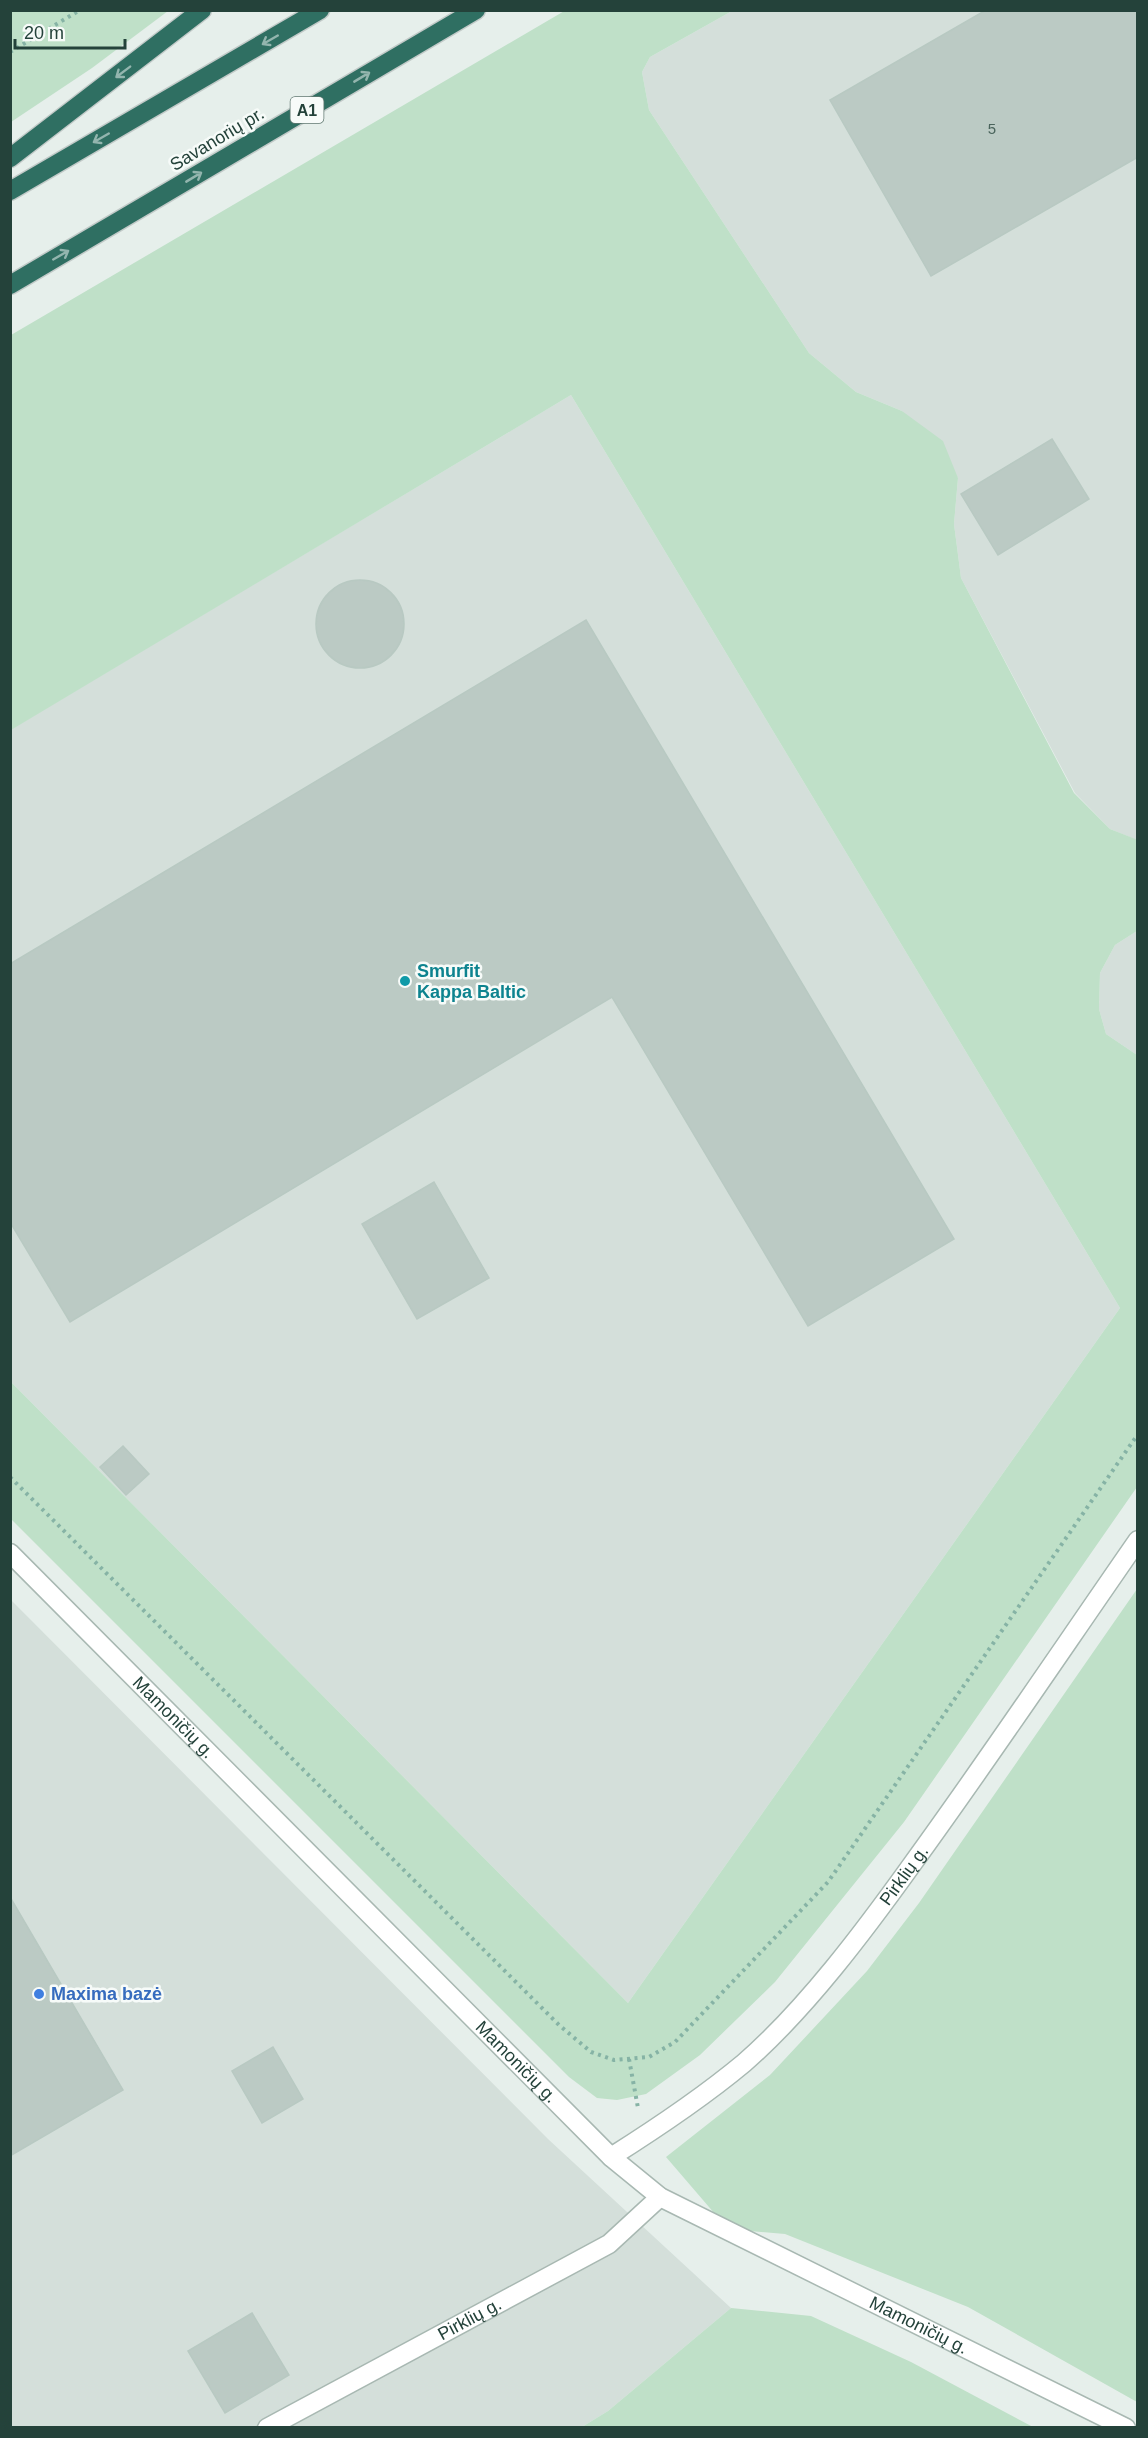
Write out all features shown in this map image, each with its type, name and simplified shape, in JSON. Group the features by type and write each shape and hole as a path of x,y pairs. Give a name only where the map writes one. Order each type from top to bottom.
{"highway":[{"path":"10,158 202,10"},
{"path":"10,191 320,10"},
{"name":"Savanorių pr.","path":"10,285 476,10"}],"street":[{"name":"Pirklių g.","path":"611,2157 690,2106 745,2062 791,2015 833,1967 946,1818 1137,1540"},
{"name":"Mamoničių g.","path":"10,1553 611,2157 660,2197 1126,2427"},
{"name":"Pirklių g.","path":"267,2427 609,2244 660,2197"}],"path":[{"path":"10,52 80,10"},
{"path":"10,1477 559,2025 591,2052 614,2060 649,2057 675,2042 828,1882 1137,1434"},
{"path":"629,2059 644,2136"}],"shaded area":[{"path":"732,11 1137,11 1137,840 1110,829 1075,793 961,578 954,524 958,478 902,411 856,392 809,353 649,110 642,72 650,57"},
{"path":"571,395 1120,1308 628,2003 11,1382 10,730"},
{"path":"1137,931 1137,1055 1106,1034 1099,1009 1100,973 1115,945"},
{"path":"10,1599 548,2139 731,2308 608,2411 582,2427 11,2427"}],"green space":[{"path":"11,10 168,11 92,68 11,122"},
{"path":"566,10 732,11 650,57 642,72 649,110 809,353 856,392 902,411 943,441 958,478 954,524 961,578 1074,793 1110,829 1138,840 1137,931 1115,945 1100,973 1099,1009 1106,1034 1137,1055 1137,1487 904,1822 775,1982 700,2055 646,2094 617,2100 597,2098 569,2077 10,1518 11,1382 628,2003 1120,1308 571,395 11,730 11,335"},
{"path":"1137,1589 1137,2402 968,2307 785,2234 738,2230 715,2214 666,2157 770,2075 867,1971 919,1903"},
{"path":"731,2308 811,2316 911,2362 1033,2427 582,2427 608,2411"}],"building":[{"path":"986,10 1138,10 1138,157 931,276 830,100"},
{"path":"1052,439 1089,499 998,555 961,494"},
{"path":"360,580 377,584 391,593 400,607 404,624 400,641 391,655 377,664 360,668 343,664 329,655 320,641 316,624 320,607 329,593 343,584"},
{"name":"Smurfit Kappa Baltic","path":"586,620 954,1239 808,1326 612,997 70,1322 10,1222 10,964"},
{"path":"434,1182 489,1278 417,1319 362,1224"},
{"path":"123,1446 149,1474 126,1495 100,1467"},
{"name":"Maxima bazė","path":"10,1897 123,2090 10,2156"},
{"path":"273,2047 303,2099 262,2123 232,2071"},
{"path":"252,2313 289,2375 225,2413 188,2351"}],"place":[{"name":"Smurfit Kappa Baltic","path":"405,981"},
{"name":"Maxima bazė","path":"39,1994"}]}
